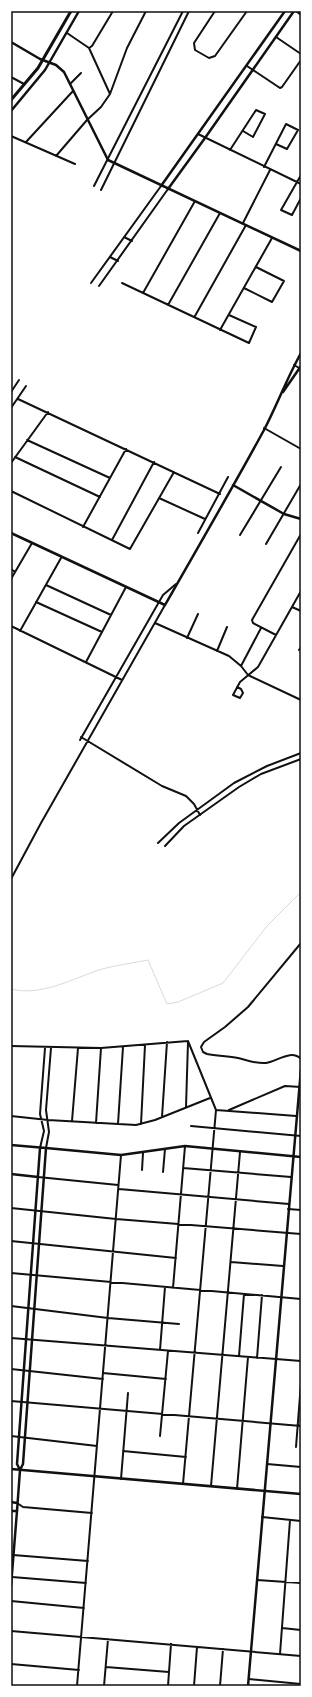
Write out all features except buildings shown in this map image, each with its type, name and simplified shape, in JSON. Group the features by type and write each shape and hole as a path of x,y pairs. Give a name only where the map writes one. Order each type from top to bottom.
{"main road":[{"path":"11,100 25,84 42,60 71,11"}],"street":[{"path":"11,111 50,62 79,11"},
{"path":"89,48 92,46 113,11"},
{"path":"56,156 88,120 95,115 110,94 127,48 146,11"},
{"path":"94,186 183,11"},
{"path":"101,190 189,11"},
{"path":"215,11 194,44 195,50 210,58 215,56 247,11"},
{"path":"91,283 285,11"},
{"path":"99,286 206,138 295,11 301,15"},
{"path":"67,33 89,48 110,94"},
{"path":"276,37 301,54"},
{"path":"11,42 42,60 56,65 64,72 108,160 301,251"},
{"path":"247,66 280,88 301,60"},
{"path":"70,84 82,73"},
{"path":"11,77 25,84"},
{"path":"26,142 73,91"},
{"path":"230,150 256,110 265,114 253,136 243,131"},
{"path":"264,167 286,124 298,130 287,149 276,144"},
{"path":"198,134 301,184"},
{"path":"11,136 75,164"},
{"path":"194,317 244,224 270,170"},
{"path":"301,175 281,210 292,215 301,198"},
{"path":"143,293 195,201"},
{"path":"168,304 220,213"},
{"path":"124,237 132,241"},
{"path":"220,330 272,238"},
{"path":"110,257 118,261"},
{"path":"244,288 272,302 284,281 256,267"},
{"path":"122,284 168,304 248,343 256,327 229,314"},
{"path":"282,394 288,377 301,353"},
{"path":"11,879 29,844 233,486 282,394 301,368 294,365"},
{"path":"11,392 19,380"},
{"path":"11,408 26,386"},
{"path":"18,399 220,494"},
{"path":"11,463 48,412"},
{"path":"264,428 301,449"},
{"path":"28,440 110,478"},
{"path":"83,527 126,449"},
{"path":"15,457 100,497"},
{"path":"112,540 154,462"},
{"path":"240,535 281,467"},
{"path":"11,492 130,549 174,472"},
{"path":"198,533 228,477"},
{"path":"266,544 301,484"},
{"path":"233,486 284,514 301,519"},
{"path":"159,498 205,519"},
{"path":"11,533 61,558 165,605"},
{"path":"276,635 253,623 253,616 301,534"},
{"path":"11,579 32,543"},
{"path":"20,631 61,558"},
{"path":"11,570 15,572"},
{"path":"178,582 165,592 81,739 88,741 162,786 186,796 200,815"},
{"path":"46,585 111,615"},
{"path":"86,662 126,587"},
{"path":"237,687 243,693 240,698 233,695 237,687 248,674 258,667 301,591"},
{"path":"36,602 102,632"},
{"path":"292,607 301,611"},
{"path":"187,638 198,614"},
{"path":"155,623 232,657 248,674 301,700"},
{"path":"11,626 122,680"},
{"path":"217,651 227,627"},
{"path":"241,666 261,627"},
{"path":"158,843 179,823 245,777 267,766 301,753"},
{"path":"165,846 184,826 248,781 266,772 301,759"},
{"path":"301,943 248,1007 225,1027 204,1042 201,1047 203,1052 207,1054 237,1058 258,1063 272,1061 291,1055 297,1056 301,1059"},
{"path":"11,1046 101,1048 188,1041"},
{"path":"184,1484 216,1110 188,1041"},
{"path":"186,1107 188,1041"},
{"path":"162,1117 167,1042"},
{"path":"141,1124 145,1045"},
{"path":"20,1470 17,1464 40,1148 44,1131 41,1119 45,1047"},
{"path":"11,1586 20,1470 23,1464 43,1178 49,1132 46,1110 51,1047"},
{"path":"118,1124 123,1047"},
{"path":"72,1121 78,1048"},
{"path":"96,1123 101,1048"},
{"path":"248,1686 294,1135 299,1103 301,1069"},
{"path":"229,1110 285,1086 300,1087"},
{"path":"11,1116 96,1123 141,1124 211,1098"},
{"path":"216,1110 229,1110 296,1118 301,1120"},
{"path":"191,1126 301,1136"},
{"path":"11,1144 121,1155 185,1146 301,1157"},
{"path":"173,1288 185,1146"},
{"path":"163,1172 165,1149"},
{"path":"211,1486 240,1152"},
{"path":"142,1170 143,1153"},
{"path":"77,1686 121,1155"},
{"path":"183,1168 291,1178"},
{"path":"11,1174 118,1185"},
{"path":"118,1189 289,1204"},
{"path":"11,1208 116,1219 301,1234"},
{"path":"288,1209 301,1210"},
{"path":"11,1241 176,1258"},
{"path":"230,1262 284,1266"},
{"path":"11,1273 301,1299"},
{"path":"160,1350 165,1287"},
{"path":"239,1356 244,1294"},
{"path":"257,1358 262,1295"},
{"path":"11,1306 108,1318 179,1324"},
{"path":"11,1338 301,1361"},
{"path":"160,1436 168,1351"},
{"path":"237,1489 248,1357"},
{"path":"11,1369 103,1379"},
{"path":"103,1373 166,1379"},
{"path":"296,1447 301,1383"},
{"path":"121,1479 128,1394"},
{"path":"11,1401 301,1426"},
{"path":"11,1436 97,1446"},
{"path":"123,1451 186,1457"},
{"path":"267,1464 301,1467"},
{"path":"11,1469 301,1494"},
{"path":"11,1502 17,1503 23,1507 92,1513"},
{"path":"11,1511 17,1511 23,1507"},
{"path":"262,1517 301,1521"},
{"path":"280,1654 290,1520"},
{"path":"13,1555 88,1561"},
{"path":"12,1577 86,1583"},
{"path":"257,1580 301,1583"},
{"path":"11,1601 84,1608"},
{"path":"282,1628 301,1630"},
{"path":"11,1632 172,1644 301,1656"},
{"path":"104,1686 108,1639"},
{"path":"168,1686 172,1644"},
{"path":"194,1686 197,1647"},
{"path":"220,1686 223,1649"},
{"path":"11,1664 79,1670"},
{"path":"106,1667 169,1672"},
{"path":"249,1679 301,1684"}],"waterway":[{"path":"11,989 22,991 46,989 102,969 148,960 167,1004 178,1002 223,983 267,926 301,892"}]}
